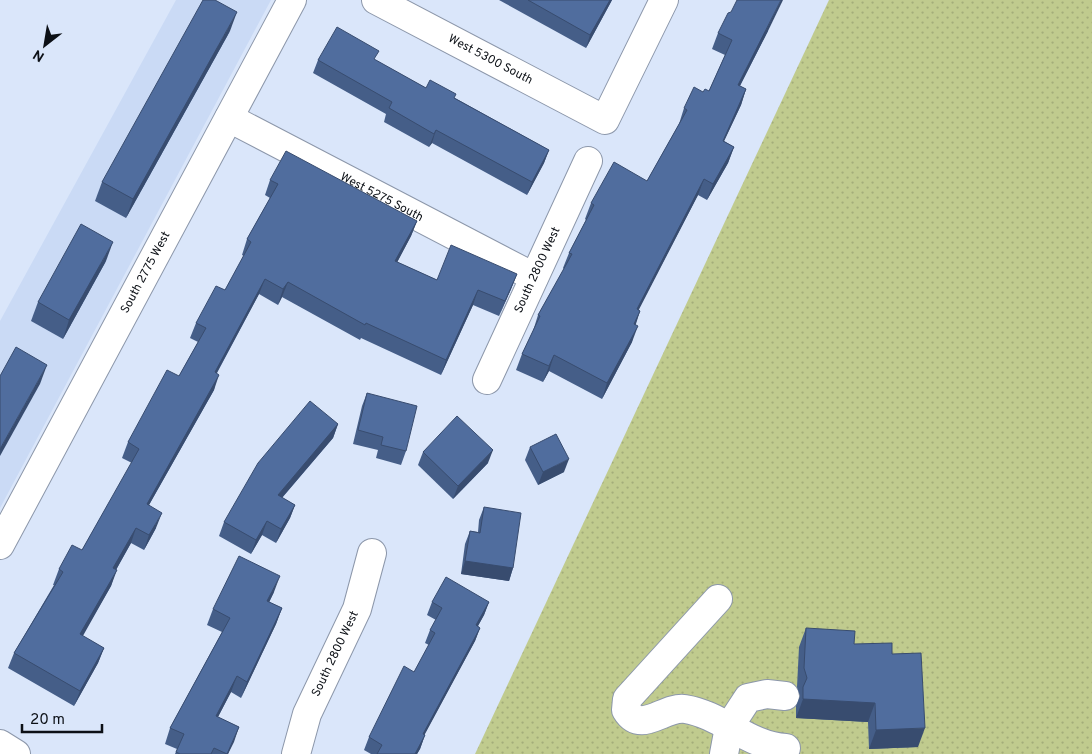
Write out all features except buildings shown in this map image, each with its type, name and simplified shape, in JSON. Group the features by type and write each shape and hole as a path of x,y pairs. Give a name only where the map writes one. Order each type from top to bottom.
{"street":[{"name":"South 2775 West","path":"0,545 292,0"},
{"name":"West 5300 South","path":"376,0 604,120 664,0"},
{"name":"West 5275 South","path":"229,118 534,277"},
{"name":"South 2800 West","path":"487,380 588,161"},
{"name":"South 2800 West","path":"296,754 307,714 357,609 372,553"},
{"path":"718,599 627,699 626,710 633,718 641,721 652,720 669,710 683,709 704,715 758,742 786,748"},
{"path":"724,754 729,727 748,698 767,694 785,696"},
{"path":"0,744 16,754"}],"shaded area":[{"path":"176,0 271,0 0,508 0,321"}],"green space":[{"path":"829,0 1092,0 1092,754 475,754"}]}
